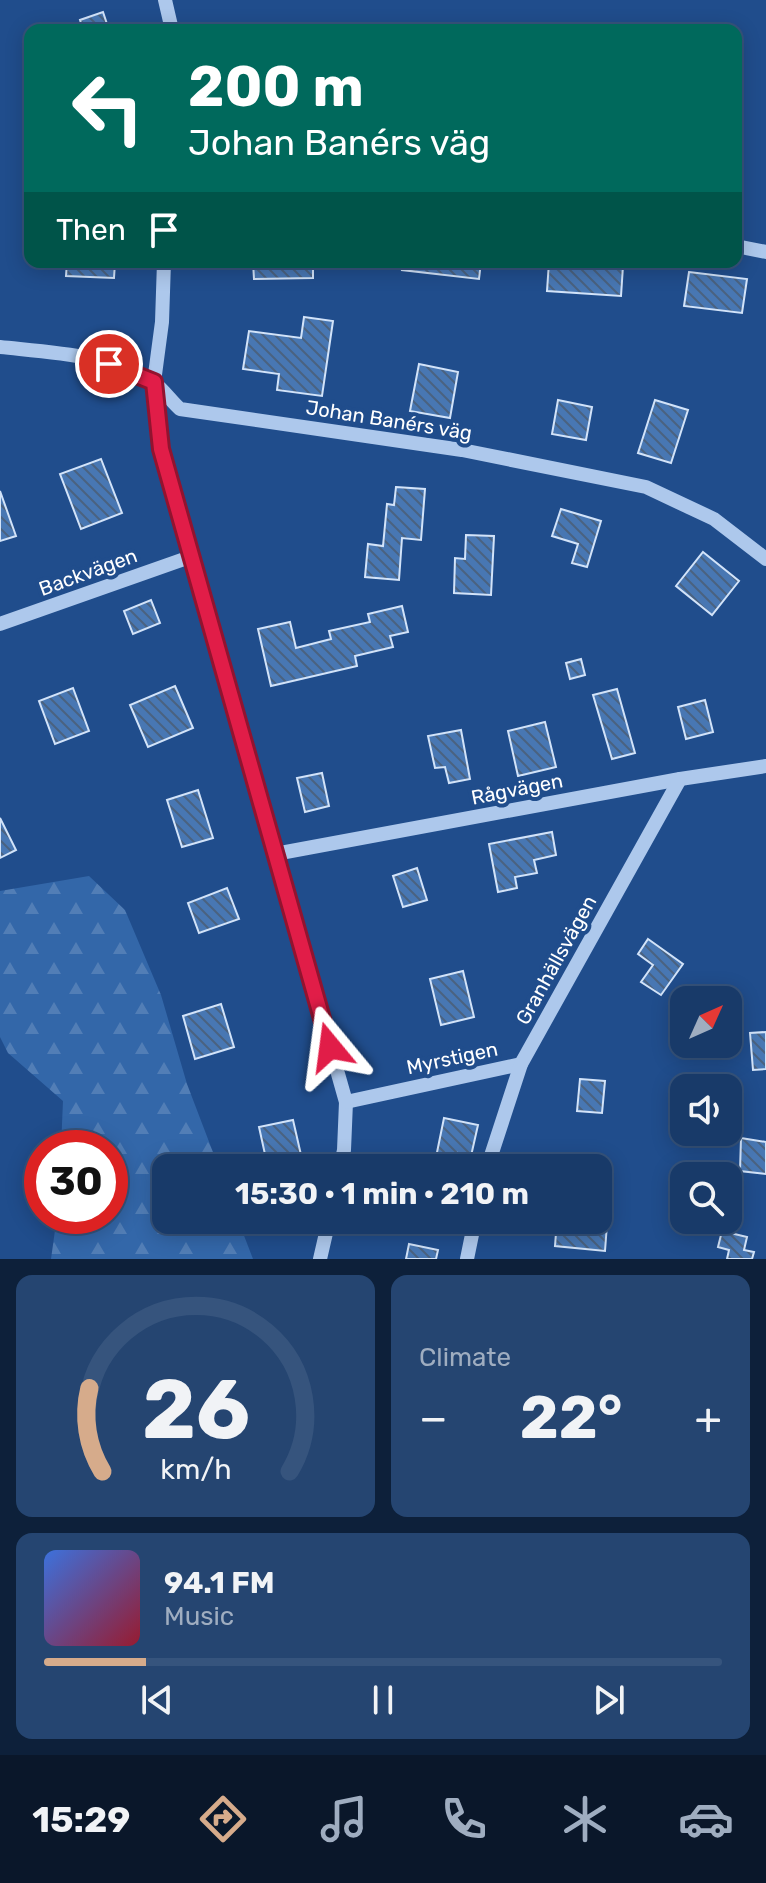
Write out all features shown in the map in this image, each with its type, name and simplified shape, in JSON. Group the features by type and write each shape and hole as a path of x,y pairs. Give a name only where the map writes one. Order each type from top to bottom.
{"street":[{"path":"165,0 171,24"},
{"path":"742,247 766,252"},
{"path":"164,268 162,322 154,382 161,449 346,1102 343,1154"},
{"name":"Johan Banérs väg","path":"0,347 86,357 132,371 154,382 180,409 462,450 646,487 714,519 766,559"},
{"name":"Backvägen","path":"0,624 190,557"},
{"name":"Rågvägen","path":"275,854 766,766"},
{"name":"Granhällsvägen","path":"492,1154 521,1064 680,779"},
{"name":"Myrstigen","path":"346,1102 521,1064"},
{"path":"320,1259 326,1234"},
{"path":"467,1259 472,1234"}],"green space":[{"path":"89,876 125,910 161,995 187,1084 214,1154 152,1154 152,1234 243,1234 253,1259 51,1259 54,1234 128,1234 128,1130 62,1130 63,1101 8,1053 0,1037 0,891"}],"building":[{"path":"103,12 107,24 81,24 80,20"},
{"path":"67,268 115,268 114,278 66,276"},
{"path":"253,268 313,268 313,278 254,279"},
{"path":"402,268 480,268 479,279"},
{"path":"549,268 623,268 621,296 547,291"},
{"path":"689,272 747,279 742,313 684,306"},
{"path":"304,317 333,321 322,396 277,390 279,374 243,369 249,331 301,338"},
{"path":"419,364 458,372 450,418 410,411"},
{"path":"558,400 592,407 586,440 552,434"},
{"path":"655,400 688,410 671,463 638,453"},
{"path":"101,459 122,513 81,529 60,474"},
{"path":"396,487 425,489 421,540 402,538 399,580 365,577 368,544 383,546 387,504 394,505"},
{"path":"0,491 16,536 0,541"},
{"path":"561,509 601,521 587,567 572,563 578,544 552,536"},
{"path":"466,535 494,536 491,595 454,593 455,558 465,559"},
{"path":"703,552 739,581 712,615 676,586"},
{"path":"151,600 160,623 133,634 124,611"},
{"path":"402,606 408,632 390,636 393,647 355,656 357,666 271,686 258,629 290,622 296,648 331,639 329,631 370,622 368,614"},
{"path":"581,659 585,675 570,679 566,663"},
{"path":"175,686 193,728 148,747 130,705"},
{"path":"73,688 89,731 55,744 39,701"},
{"path":"617,689 635,753 612,759 593,695"},
{"path":"705,700 713,732 686,739 678,707"},
{"path":"545,722 556,767 518,776 508,731"},
{"path":"461,730 470,779 449,783 445,767 435,768 428,736"},
{"path":"322,773 329,806 305,812 297,778"},
{"path":"198,790 213,838 182,847 167,800"},
{"path":"0,818 16,850 0,858"},
{"path":"552,832 556,855 534,860 537,873 515,877 517,888 498,892 489,844"},
{"path":"417,868 427,900 403,907 393,876"},
{"path":"227,888 239,919 199,933 188,903"},
{"path":"648,939 683,964 661,995 641,982 653,965 638,954"},
{"path":"463,971 474,1017 441,1025 430,979"},
{"path":"221,1004 234,1047 195,1059 183,1016"},
{"path":"766,1032 766,1069 753,1070 750,1033"},
{"path":"580,1079 605,1081 602,1113 577,1111"},
{"path":"444,1118 478,1125 471,1154 437,1154"},
{"path":"293,1120 301,1154 265,1154 259,1127"},
{"path":"742,1138 766,1142 766,1174 742,1171"},
{"path":"556,1234 606,1234 605,1251 555,1246"},
{"path":"721,1234 734,1234 747,1237 744,1250 754,1252 752,1259 727,1259 729,1250 718,1247"},
{"path":"409,1244 438,1250 436,1259 406,1259"}],"route":[{"path":"109,364 154,382 161,449 330,1047"}]}
